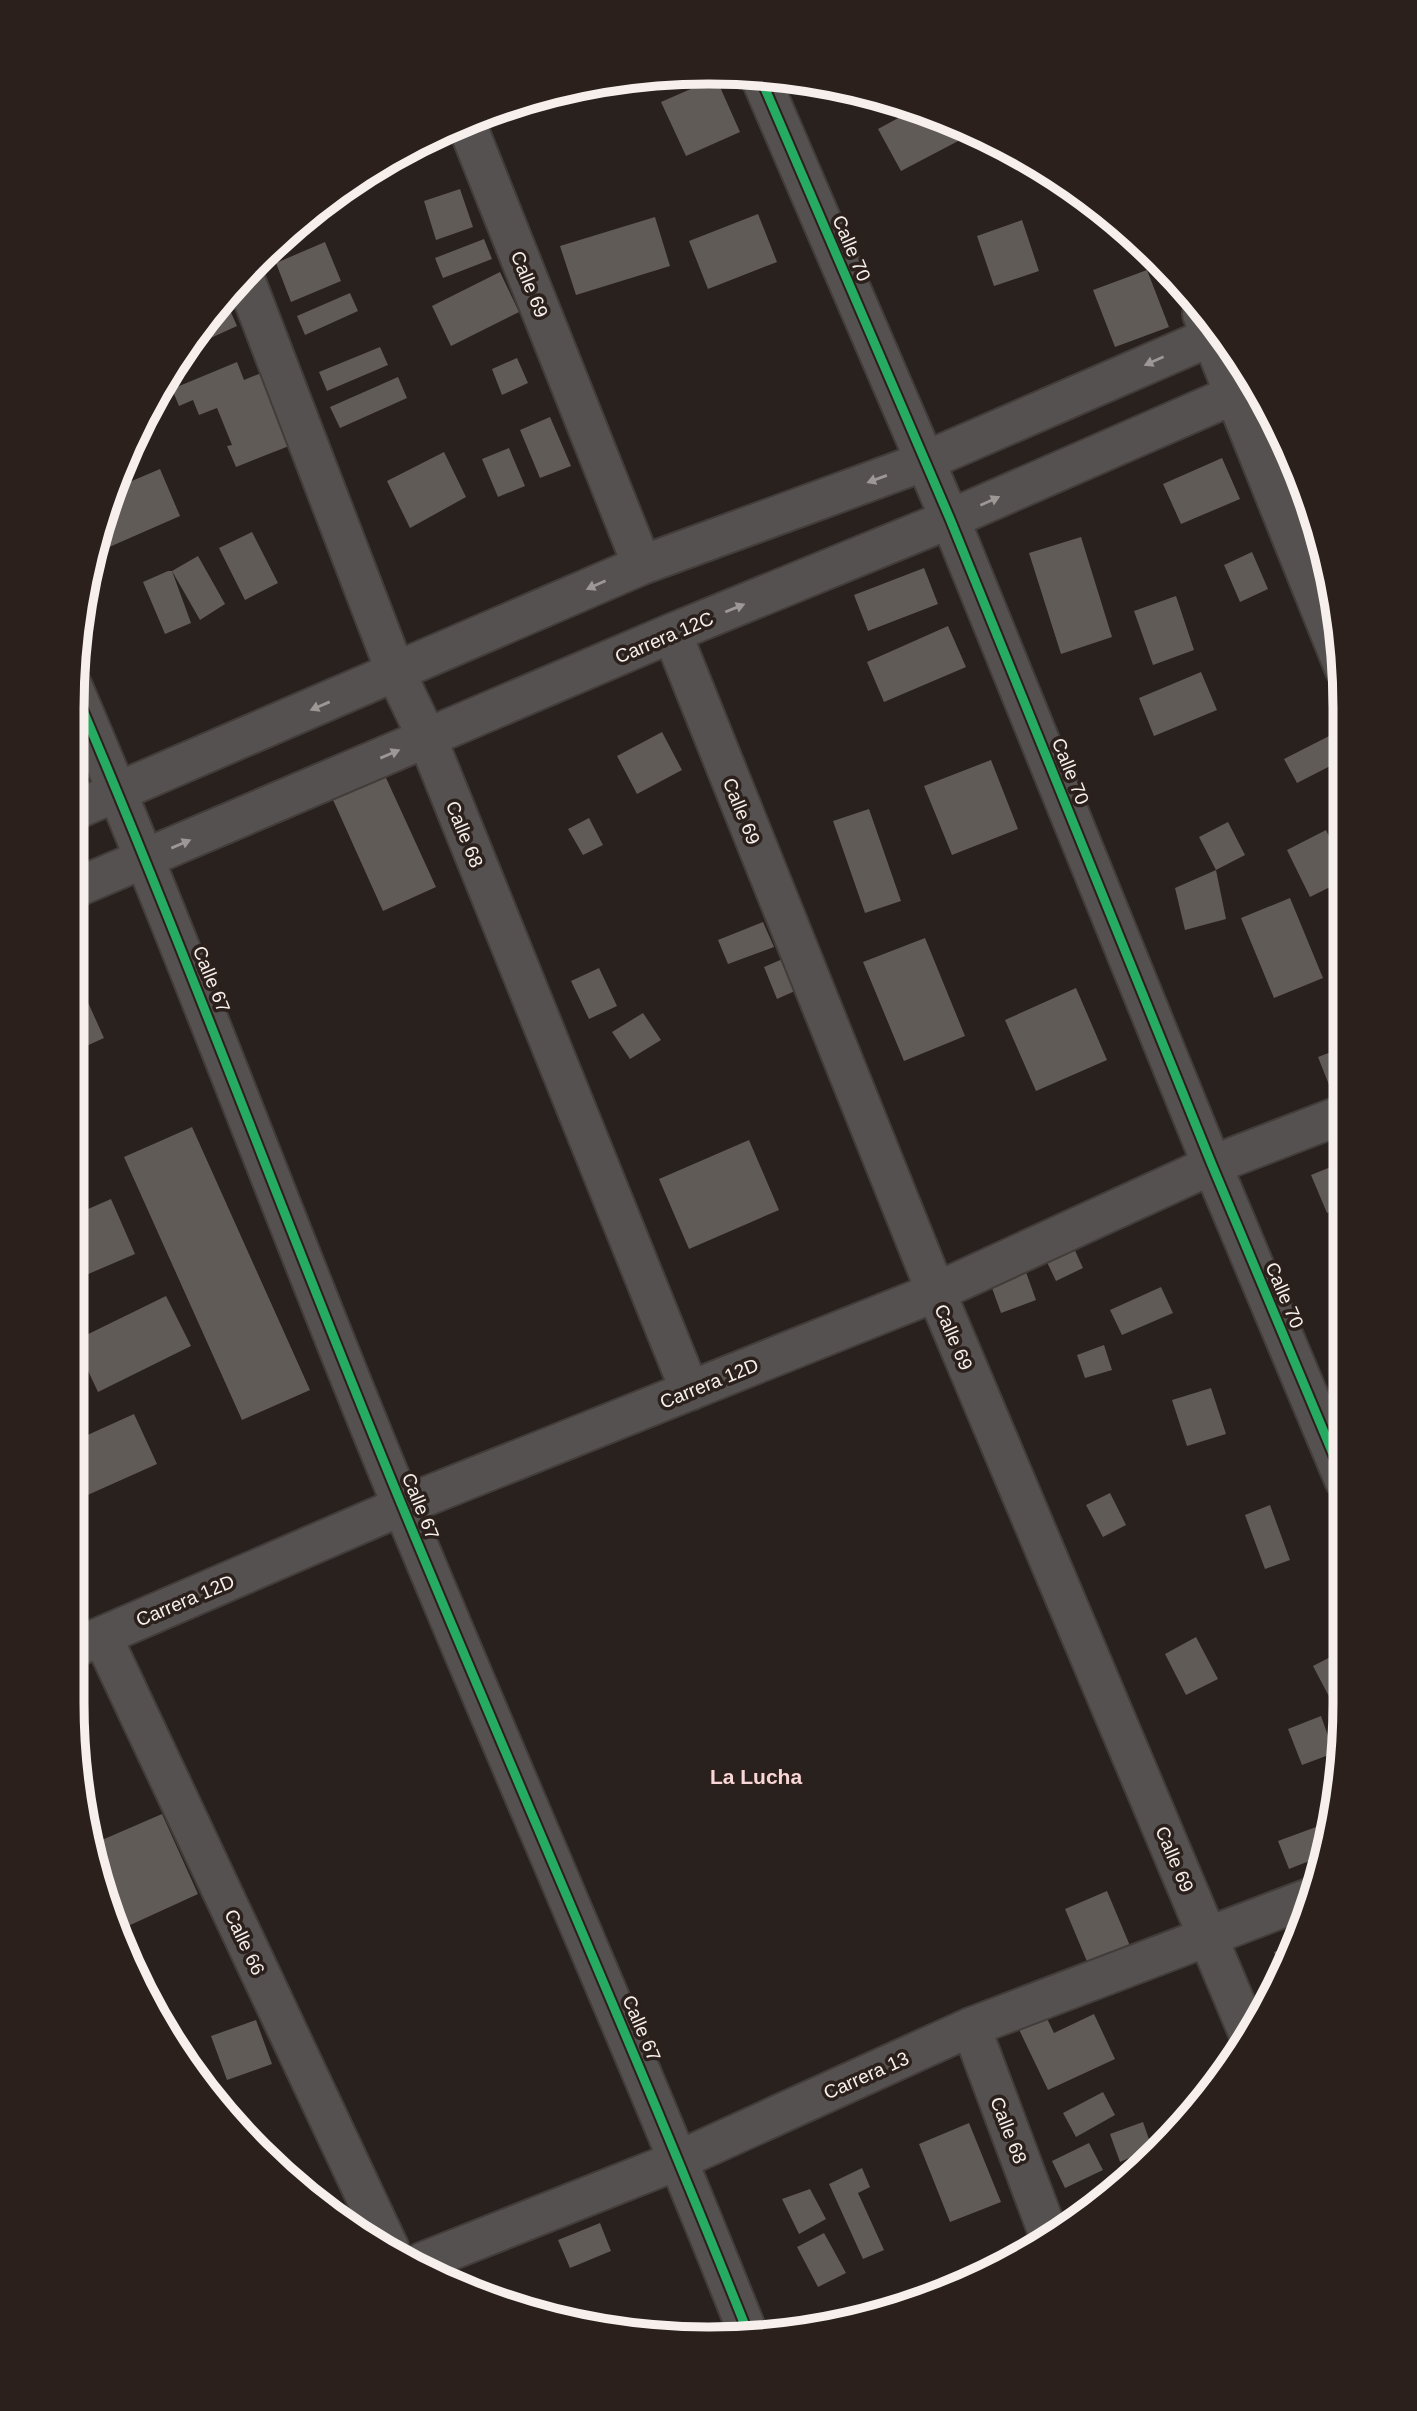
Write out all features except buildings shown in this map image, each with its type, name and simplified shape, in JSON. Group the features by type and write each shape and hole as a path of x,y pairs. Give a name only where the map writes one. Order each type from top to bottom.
{"street":[{"name":"Calle 70","path":"764,86 923,462 950,519 1212,1165 1333,1454"},
{"name":"Calle 69","path":"470,132 642,565"},
{"name":"Calle 68","path":"248,287 396,673 427,738 690,1391"},
{"path":"84,807 642,565 923,462 1205,330"},
{"name":"Carrera 12C","path":"84,884 672,633 950,519 1245,389"},
{"path":"1245,390 1327,619"},
{"name":"Calle 69","path":"672,633 936,1292 1244,2023"},
{"name":"Calle 67","path":"84,713 119,794 402,1506 679,2160 745,2326"},
{"name":"Carrera 12D","path":"87,1642 402,1506 936,1292 1212,1165 1333,1118"},
{"name":"Calle 66","path":"87,1642 382,2235"},
{"name":"Carrera 13","path":"427,2260 679,2160 971,2027 1301,1901"},
{"name":"Calle 68","path":"971,2027 1046,2228"}],"cycle path":[{"path":"764,86 950,519 1212,1165 1333,1454"},
{"path":"84,713 158,891 403,1508 664,2126 745,2326"}],"district":[{"name":"La Lucha","path":"756,1777"}]}
